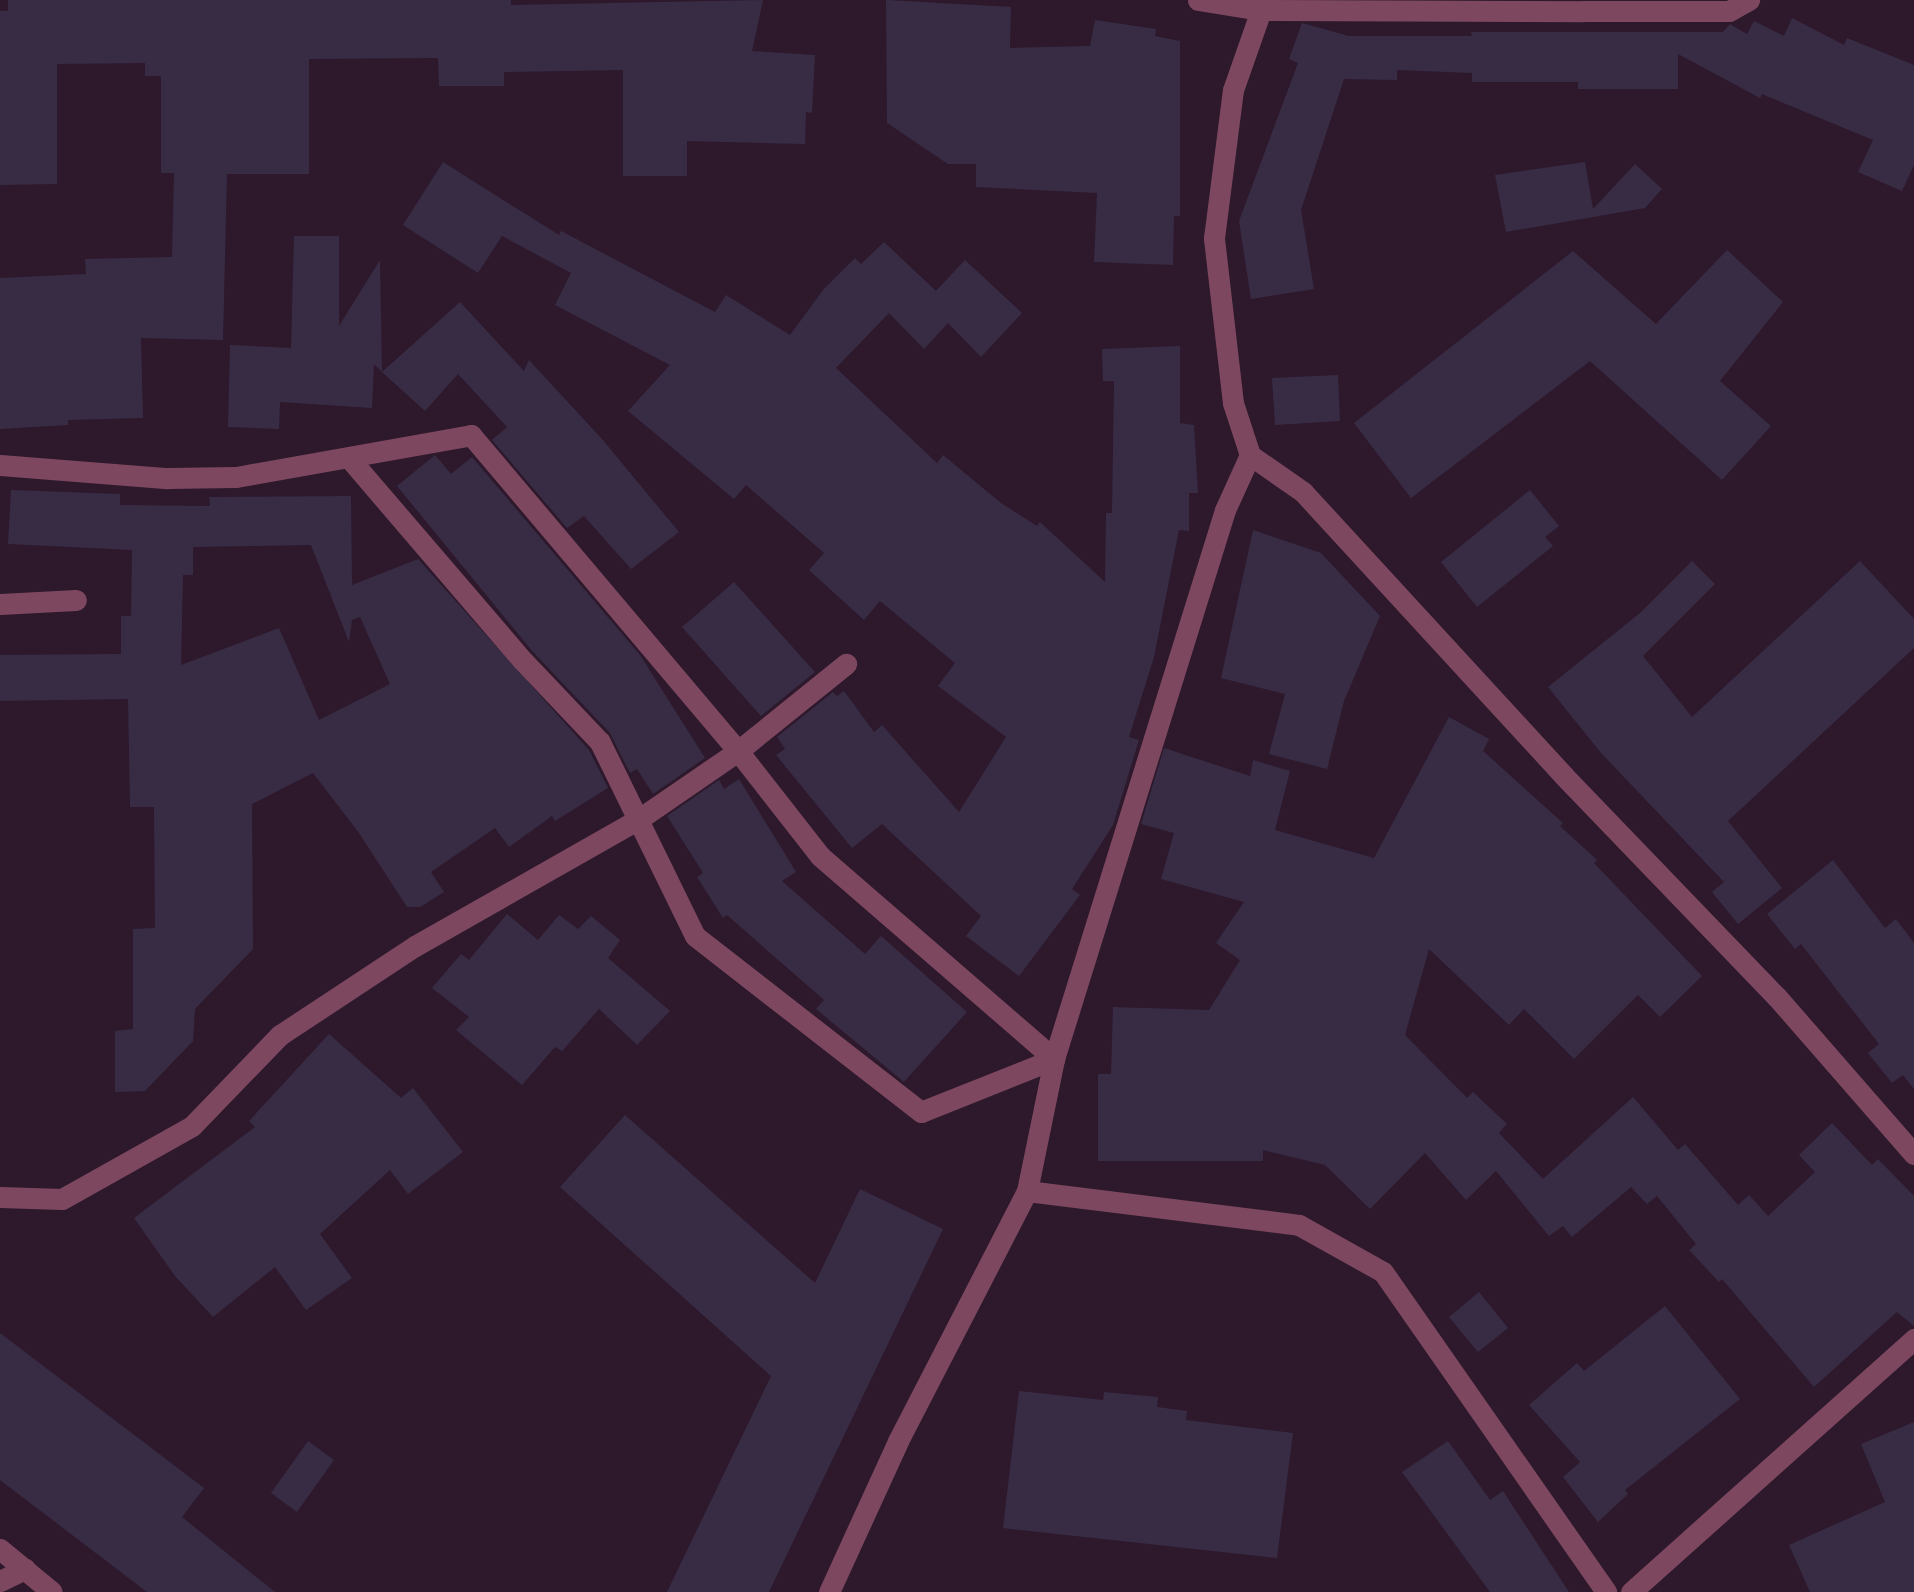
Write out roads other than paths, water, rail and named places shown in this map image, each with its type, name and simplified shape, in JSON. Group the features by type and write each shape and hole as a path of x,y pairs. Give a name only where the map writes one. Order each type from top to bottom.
{"street":[{"path":"1198,0 1261,10 1729,12 1749,0"},
{"path":"1261,10 1233,90 1214,238 1233,403 1250,455 1303,492 1563,776 1776,996 1914,1154"},
{"path":"0,465 167,478 236,477 350,459 471,435 738,751 820,856 1054,1059"},
{"path":"829,1592 898,1441 1027,1191 1054,1059 1225,510 1250,455"},
{"path":"350,459 523,661 600,742 695,936 921,1112 1054,1059"},
{"path":"0,604 76,600"},
{"path":"0,1197 62,1199 192,1126 280,1035 415,946 639,819 738,751 846,664"},
{"path":"1027,1191 1299,1225 1383,1272 1606,1592"},
{"path":"1631,1592 1914,1339"},
{"path":"0,1549 52,1592"},
{"path":"0,1581 25,1569"}]}
